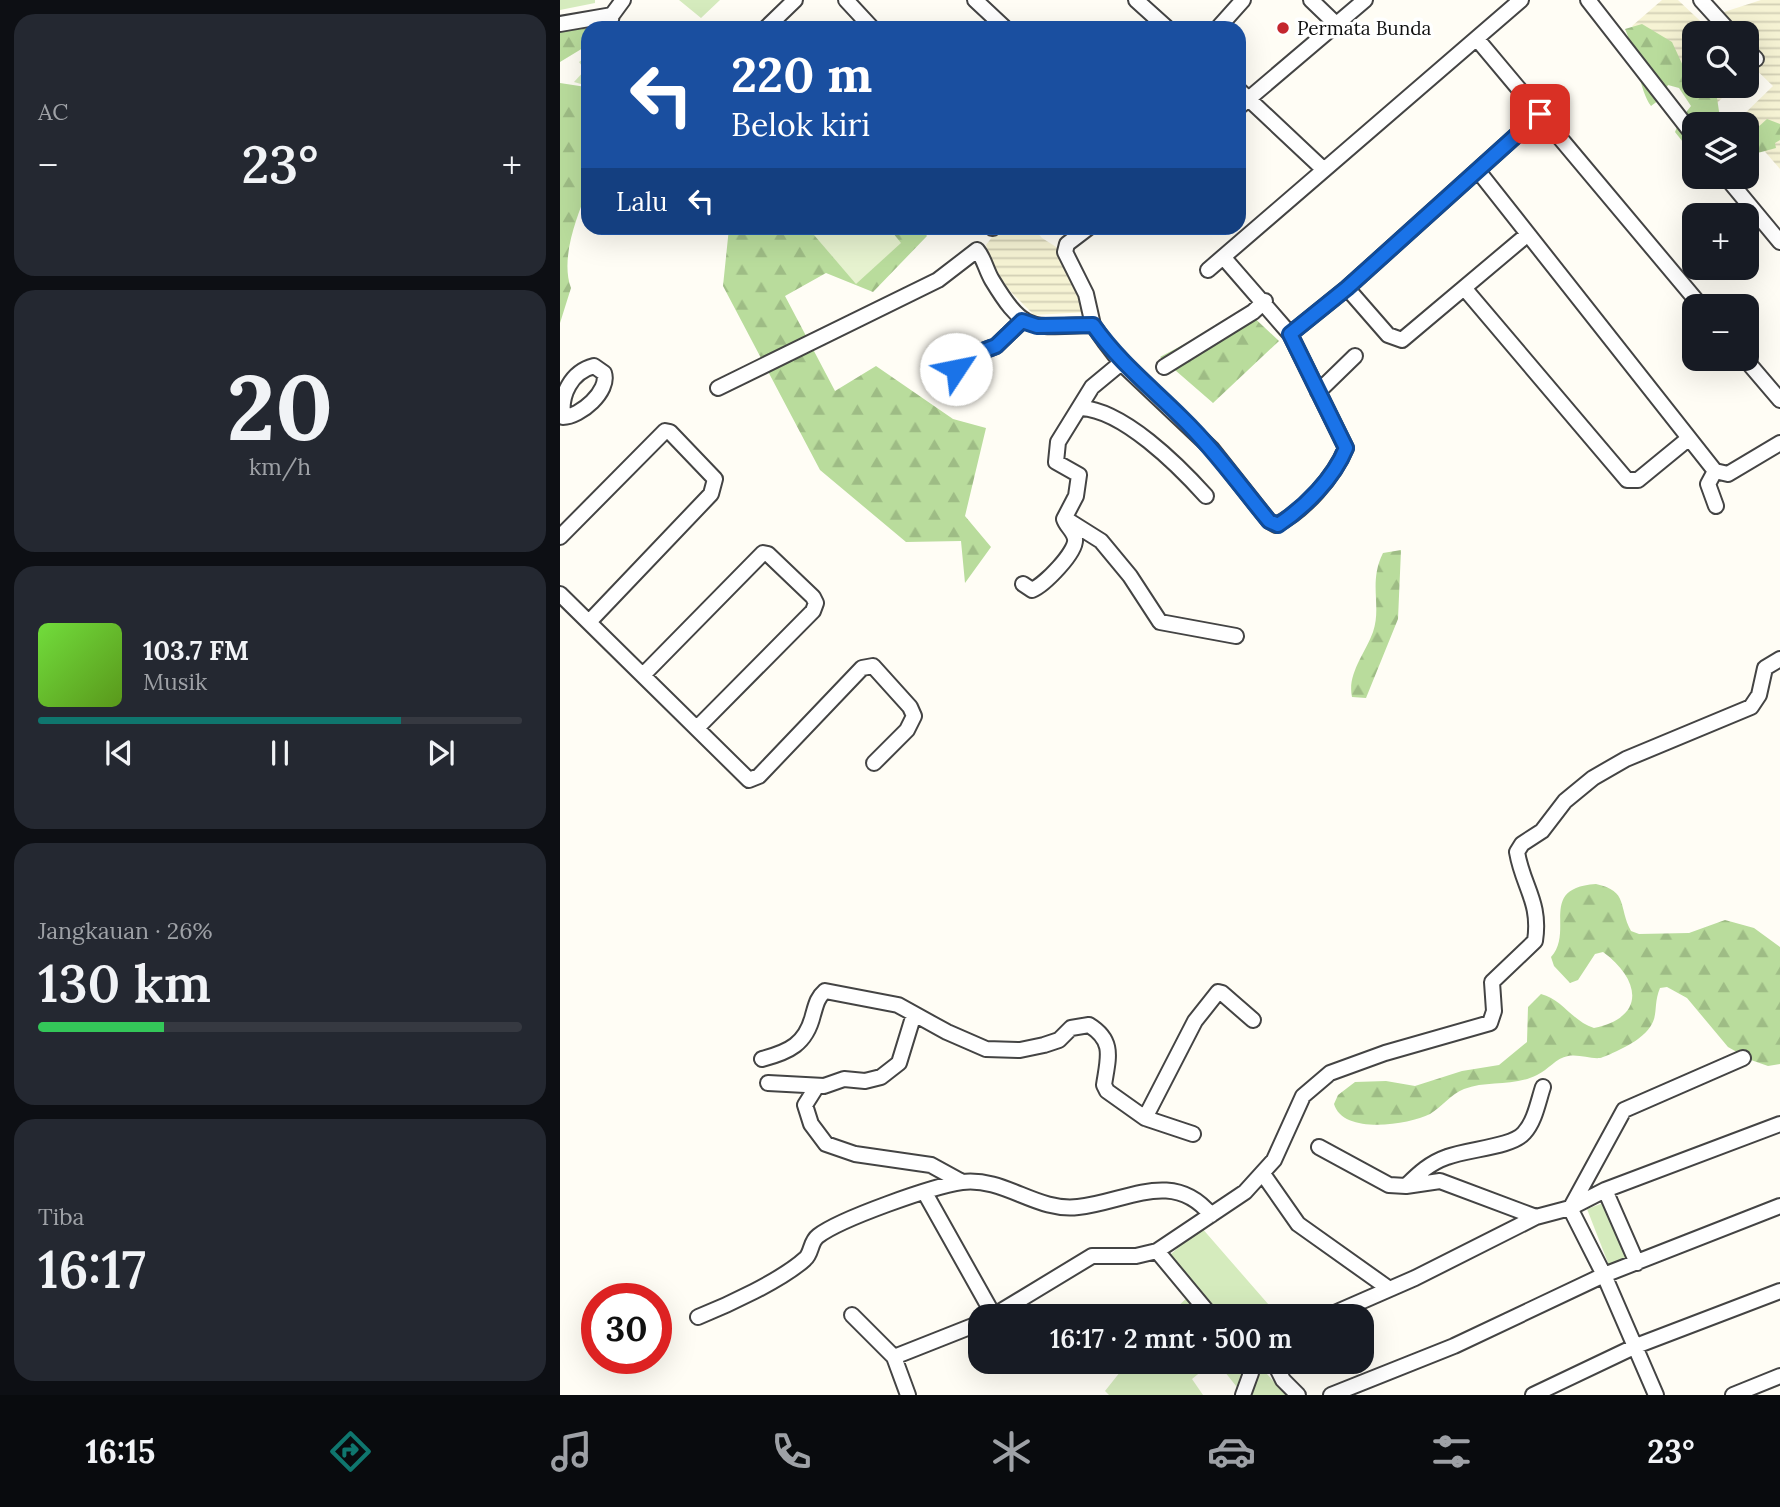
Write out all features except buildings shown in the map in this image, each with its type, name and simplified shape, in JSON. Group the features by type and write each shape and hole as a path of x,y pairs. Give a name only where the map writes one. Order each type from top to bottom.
{"street":[{"path":"610,21 622,0"},
{"path":"773,21 795,0"},
{"path":"846,0 866,21"},
{"path":"975,0 997,21"},
{"path":"1136,0 1159,21"},
{"path":"1224,21 1243,0"},
{"path":"1311,0 1337,25"},
{"path":"1246,96 1365,0"},
{"path":"1208,270 1322,168 1521,0"},
{"path":"1588,0 1682,121"},
{"path":"1701,0 1720,21"},
{"path":"560,24 581,23"},
{"path":"1477,39 1691,294"},
{"path":"1246,102 1322,168"},
{"path":"1290,334 1347,288 1479,172 1540,114"},
{"path":"1479,172 1715,471 1728,474 1780,443"},
{"path":"1736,189 1780,242"},
{"path":"1347,288 1388,335 1397,341 1465,289 1528,234"},
{"path":"1079,235 1067,244 1065,252 1086,294 1093,325 1122,363 1183,418 1212,449 1269,521 1276,526 1308,500 1339,463 1346,448 1290,334 1265,301 1224,258"},
{"path":"718,388 780,360 815,338 938,280 977,250 990,277 1022,321 1037,326 1093,325"},
{"path":"1465,289 1627,480 1638,480 1688,439"},
{"path":"1164,367 1253,312 1265,301"},
{"path":"956,369 975,354 996,346 1022,321"},
{"path":"1318,392 1355,356"},
{"path":"1023,584 1032,590 1044,583 1074,547 1075,537 1064,523 1076,496 1079,475 1056,462 1055,449 1096,382 1122,363"},
{"path":"1755,371 1780,400"},
{"path":"1081,408 1117,418 1130,425 1188,475 1206,496"},
{"path":"560,537 665,431 670,432 715,479 711,494 589,622"},
{"path":"1715,471 1708,484 1716,506"},
{"path":"1065,518 1101,541 1130,576 1160,622 1236,636"},
{"path":"643,674 761,553 768,554 813,597 817,604 813,611 697,728"},
{"path":"560,594 742,775 752,780 862,668 869,665 910,707 914,716 906,730 874,763"},
{"path":"1012,1304 1086,1258 1100,1254 1136,1256 1157,1251 1211,1215 1263,1174 1283,1145 1299,1103 1317,1081 1385,1053 1490,1023 1494,1011 1492,982 1535,941 1538,912 1519,864 1517,852 1522,844 1542,831 1565,801 1593,778 1626,758 1751,707 1759,695 1765,668 1780,659"},
{"path":"762,1059 783,1054 806,1037 816,1003 825,991 870,997 898,1005 986,1049 1020,1051 1059,1040 1071,1028 1089,1025 1102,1033 1107,1043 1105,1088 1119,1102 1144,1118 1193,1135"},
{"path":"1144,1118 1195,1021 1212,997 1222,993 1253,1020"},
{"path":"768,1083 817,1086 844,1079 864,1081 892,1069 899,1063 914,1014"},
{"path":"1570,1208 1623,1110 1743,1058"},
{"path":"817,1086 805,1105 811,1124 826,1143 855,1154 931,1165 962,1182"},
{"path":"1406,1186 1425,1168 1446,1157 1492,1144 1510,1144 1519,1138 1533,1119 1543,1087"},
{"path":"1355,1304 1415,1278 1536,1217 1570,1208 1605,1190 1780,1124"},
{"path":"1319,1147 1389,1185 1406,1186 1440,1181 1536,1217"},
{"path":"1263,1174 1298,1224 1388,1289"},
{"path":"698,1317 726,1306 804,1260 820,1235 902,1199 962,1182 992,1184 1017,1190 1042,1205 1067,1208 1168,1189 1201,1203 1211,1215"},
{"path":"1605,1190 1637,1264"},
{"path":"925,1193 986,1304"},
{"path":"1331,1395 1454,1346 1604,1275 1780,1206"},
{"path":"1570,1208 1604,1275 1656,1395"},
{"path":"1157,1251 1201,1304"},
{"path":"1533,1395 1636,1346 1780,1291"},
{"path":"852,1315 894,1357 908,1395"},
{"path":"894,1357 968,1328"},
{"path":"1243,1395 1251,1374"},
{"path":"1280,1374 1298,1395"},
{"path":"1733,1395 1780,1376"}],"shaded area":[{"path":"1662,0 1678,0 1700,21 1682,21 1682,77 1632,26"},
{"path":"1761,0 1780,0 1780,169 1759,145 1759,112 1746,112 1773,86 1759,73 1759,21 1725,21 1724,12"},
{"path":"1702,98 1722,98 1712,108"},
{"path":"994,235 1039,235 1061,250 1088,312 1034,315 1011,292 994,269 986,245"}],"green space":[{"path":"560,0 595,0 595,3 560,10"},
{"path":"679,0 720,0 701,18"},
{"path":"560,20 581,22 581,49 560,62"},
{"path":"1642,24 1672,42 1682,64 1682,92 1679,88 1668,85 1659,100 1651,106 1625,29"},
{"path":"581,74 581,84 574,82"},
{"path":"560,83 581,86 581,208 567,264 571,288 560,323"},
{"path":"1686,98 1717,98 1719,112 1686,112 1691,106"},
{"path":"1682,117 1682,141 1675,132"},
{"path":"1767,119 1780,124 1780,140 1775,143 1776,148 1759,153 1759,126"},
{"path":"728,235 926,235 873,292 826,273 785,296 835,391 876,366 953,419 986,428 965,516 991,547 965,583 961,541 906,542 820,470 723,286"},
{"path":"814,235 895,235 901,243 856,284"},
{"path":"1247,311 1279,341 1213,403 1160,357"},
{"path":"1401,550 1398,619 1366,698 1352,697 1354,672 1373,632 1376,574 1379,564 1383,553"},
{"path":"1596,884 1614,891 1621,901 1631,931 1639,934 1689,933 1725,920 1754,928 1780,947 1780,1064 1768,1066 1728,1047 1687,998 1667,987 1660,988 1654,1020 1646,1032 1630,1044 1603,1057 1568,1056 1528,1079 1473,1086 1455,1094 1430,1114 1407,1121 1363,1124 1340,1114 1334,1104 1338,1095 1355,1082 1386,1081 1415,1086 1462,1071 1499,1065 1527,1042 1528,1007 1541,994 1555,1000 1579,1020 1594,1028 1611,1023 1623,1015 1630,1006 1630,985 1625,974 1603,952 1595,954 1578,980 1570,983 1554,966 1551,957 1560,935 1560,912 1567,893 1578,887"},
{"path":"1606,1202 1629,1261 1610,1268 1587,1209"},
{"path":"1201,1227 1268,1304 1180,1304 1196,1289 1170,1255"},
{"path":"1118,1374 1198,1374 1192,1379 1203,1395 1109,1395 1105,1391"},
{"path":"1227,1374 1267,1374 1286,1395 1239,1395 1240,1391"}],"place":[{"name":"Permata Bunda","path":"1283,28"}],"route":[{"path":"956,369 975,354 996,346 1022,321 1037,326 1093,325 1122,363 1183,418 1212,449 1269,521 1276,526 1308,500 1339,463 1346,448 1341,433 1290,334 1347,288 1479,172 1540,114"}]}
